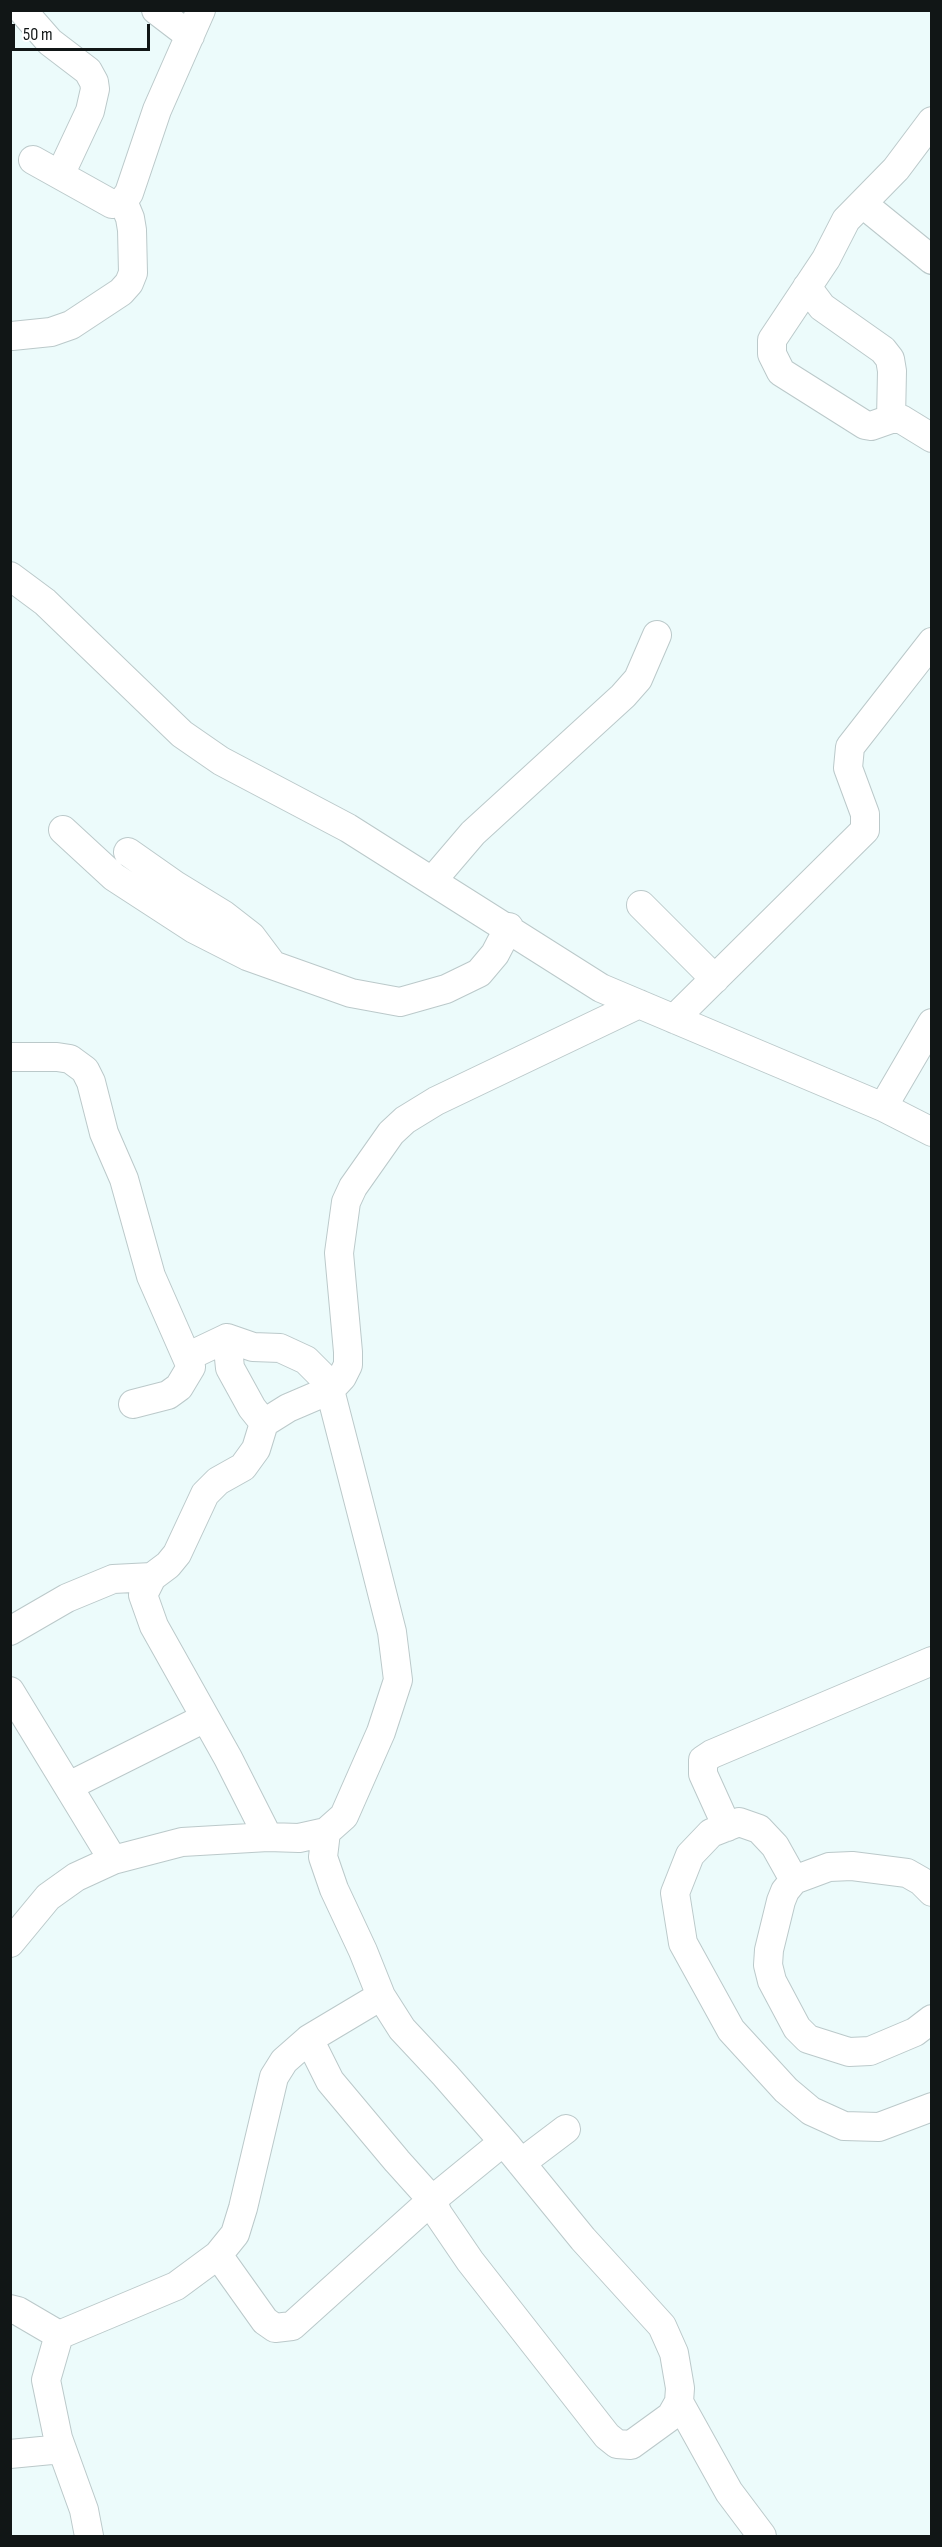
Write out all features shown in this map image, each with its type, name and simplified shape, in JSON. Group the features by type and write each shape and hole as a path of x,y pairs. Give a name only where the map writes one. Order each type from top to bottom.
{"street":[{"path":"22,10 50,42 88,71 94,82 90,111 60,175"},
{"path":"33,160 112,204 123,201 129,193 157,110 196,23 156,10"},
{"path":"931,122 896,169 846,220 826,259 772,340 772,354 782,372 865,425 871,426 891,419 908,422 932,438"},
{"path":"12,336 51,332 71,325 129,283 133,273 132,230 123,201"},
{"path":"863,204 932,260"},
{"path":"807,287 822,307 883,350 890,358 891,419"},
{"path":"10,576 45,602 182,734 221,761 348,828 509,927 601,988 883,1107 932,1132"},
{"path":"432,880 473,833 623,696 638,678 657,635"},
{"path":"674,1019 866,830 865,814 848,768 850,747 932,642"},
{"path":"63,830 114,877 194,929 246,956 351,993 400,1002 446,989 479,973 495,954 509,927"},
{"path":"128,852 175,885 224,915 251,936 272,964"},
{"path":"641,905 715,979"},
{"path":"268,1837 154,1626 144,1595 152,1577 168,1565 177,1554 206,1494 218,1481 243,1467 256,1449 264,1423 288,1408 330,1390 342,1377 348,1365 339,1253 346,1202 353,1187 391,1133 405,1120 436,1101 639,1004"},
{"path":"883,1107 932,1023"},
{"path":"10,1057 70,1059 85,1070 91,1082 104,1133 124,1179 151,1276 191,1367 179,1388 168,1395 133,1404"},
{"path":"227,1338 230,1368 252,1408 264,1423"},
{"path":"10,1943 48,1896 76,1876 113,1860 182,1842 268,1837 299,1838 326,1832 344,1816 381,1732 398,1680 392,1632 330,1390 322,1376 306,1360 280,1348 253,1347 227,1338 187,1357"},
{"path":"10,1631 67,1598 113,1579 152,1577"},
{"path":"727,1827 703,1774 703,1760 712,1754 932,1661"},
{"path":"10,1691 113,1860"},
{"path":"69,1786 204,1718"},
{"path":"794,1880 775,1846 759,1829 739,1822 711,1833 690,1855 675,1893 683,1943 731,2030 786,2090 811,2111 844,2126 879,2127 932,2106"},
{"path":"326,1832 323,1857 334,1889 381,1996 402,2029 512,2152 583,2239 662,2326 674,2353 680,2402 729,2493 762,2536"},
{"path":"932,1892 921,1881 907,1873 852,1866 830,1867 794,1880 785,1891 768,1965 772,1981 797,2028 808,2039 849,2052 870,2051 915,2032 932,2019"},
{"path":"59,2335 176,2286 218,2255 235,2234 274,2077 284,2061 309,2039 381,1996"},
{"path":"309,2039 330,2081 397,2162 432,2200 438,2214 470,2261 607,2436 617,2444 631,2445 671,2416 680,2402"},
{"path":"218,2255 265,2321 275,2328 292,2326 432,2200 512,2152 566,2129"},
{"path":"10,2309 18,2311 59,2335"},
{"path":"59,2335 46,2380 62,2449 84,2510 89,2536"},
{"path":"10,2454 62,2449"}]}
